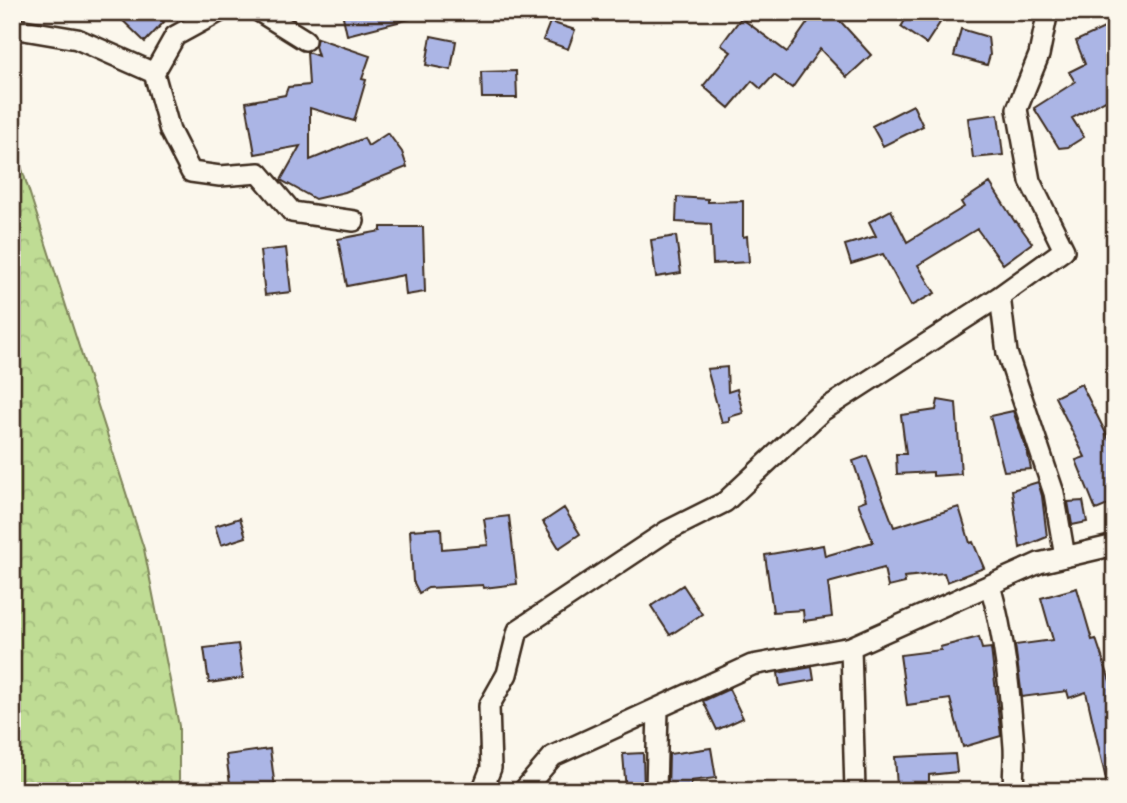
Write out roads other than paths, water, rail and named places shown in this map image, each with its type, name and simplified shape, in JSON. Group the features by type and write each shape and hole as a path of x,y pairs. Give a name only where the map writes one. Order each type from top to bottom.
{"street":[{"path":"219,12 175,36 154,73 170,131 191,172 220,176 259,173 292,212 354,222"},
{"path":"260,12 304,40"},
{"path":"482,791 491,768 489,706 508,674 518,630 667,531 725,502 822,411 1000,296 1064,250 1030,181 1017,109 1039,55 1044,21 1063,12"},
{"path":"12,28 77,39 154,73"},
{"path":"1000,296 1006,353 1054,492 1065,556"},
{"path":"523,791 553,756 752,665 851,647 1039,563 1115,544"},
{"path":"990,585 1009,672 1014,791"},
{"path":"851,647 855,791"},
{"path":"656,791 658,708"}]}
